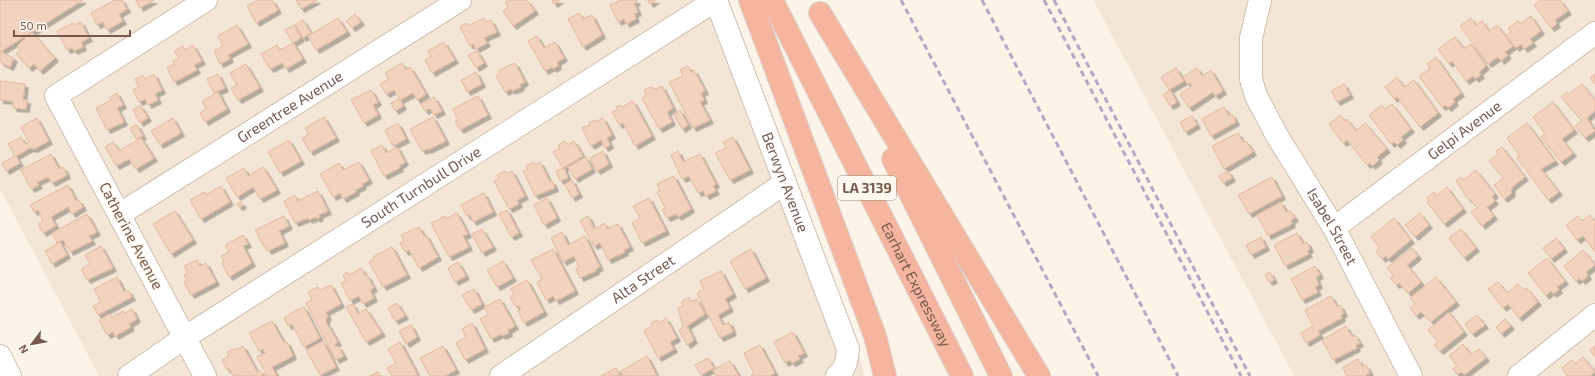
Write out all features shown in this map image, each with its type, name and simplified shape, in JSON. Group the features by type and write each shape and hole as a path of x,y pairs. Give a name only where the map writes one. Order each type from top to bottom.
{"highway":[{"path":"750,0 875,336 885,376"},
{"name":"Earhart Expressway","path":"772,0 962,376"},
{"path":"817,7 1039,376"},
{"name":"LA 3139","path":"817,7 1001,376"}],"street":[{"name":"Catherine Avenue","path":"205,376 56,96 206,0"},
{"name":"Greentree Avenue","path":"120,214 460,0"},
{"name":"Berwyn Avenue","path":"716,0 848,348 847,364 841,370"},
{"name":"South Turnbull Drive","path":"129,376 184,338 716,0"},
{"name":"Isabel Street","path":"1260,0 1251,38 1251,79 1256,96 1334,228 1411,376"},
{"name":"Gelpi Avenue","path":"1334,228 1595,33"},
{"name":"Alta Street","path":"501,376 785,183"},
{"path":"1518,376 1595,315"},
{"path":"0,356 10,376"}],"shaded area":[{"path":"78,0 729,0 862,365 864,376 99,376 0,189 0,48"},
{"path":"1093,0 1595,0 1595,376 1294,376"}],"building":[{"path":"0,0 83,0 0,52"},
{"path":"112,0 122,0 127,9 119,14 123,21 107,30 103,22 97,25 91,13 113,1"},
{"path":"136,0 154,0 140,8"},
{"path":"258,0 272,0 278,10 256,23 247,6"},
{"path":"296,0 317,0 301,9"},
{"path":"508,0 527,0 535,11 513,26 503,11 508,7 505,2"},
{"path":"552,0 560,0 554,4"},
{"path":"621,0 636,0 637,2 634,3 638,12 634,14 636,19 626,24 624,19 618,22 610,5"},
{"path":"648,0 656,0 650,4"},
{"path":"1541,0 1560,0 1568,11 1555,20 1557,24 1551,28 1534,5"},
{"path":"579,13 583,19 592,15 602,35 583,47 568,19"},
{"path":"355,14 361,22 352,28 346,21"},
{"path":"1531,16 1541,31 1530,39 1533,43 1524,49 1521,44 1516,48 1506,36 1511,32 1508,28 1518,21 1520,24"},
{"path":"338,18 347,32 316,50 308,36"},
{"path":"484,18 487,22 491,20 497,32 484,38 487,43 476,49 473,44 470,46 460,27 466,23 468,26"},
{"path":"1471,18 1476,25 1482,21 1489,31 1497,25 1513,46 1505,52 1508,55 1501,61 1498,57 1488,64 1460,26"},
{"path":"303,20 311,33 303,38 295,25"},
{"path":"81,22 89,38 81,42 83,47 74,51 72,48 67,50 57,31 73,23 74,25"},
{"path":"237,25 248,44 228,55 230,59 220,64 214,51 223,46 218,36"},
{"path":"294,25 301,38 293,43 285,30"},
{"path":"32,32 55,58 40,71 34,64 29,68 16,54 20,50 17,46"},
{"path":"537,36 544,48 555,42 564,58 557,62 558,66 553,69 552,67 545,71 528,41"},
{"path":"1455,37 1464,49 1471,44 1486,66 1479,72 1481,75 1475,79 1473,76 1466,81 1452,61 1449,64 1438,49"},
{"path":"444,42 455,60 432,73 425,60 431,57 428,51"},
{"path":"293,43 303,59 286,69 282,63 270,69 261,54 277,45 280,50"},
{"path":"193,45 202,61 194,65 197,70 174,82 167,68 174,64 173,61 179,58 174,51 183,46 185,50"},
{"path":"477,51 484,63 476,68 468,55"},
{"path":"1,52 14,58 10,67 0,62"},
{"path":"1436,57 1461,93 1453,99 1455,102 1448,108 1445,105 1442,107 1419,76 1430,69 1427,64"},
{"path":"402,63 406,70 410,67 426,94 417,100 413,93 400,100 394,90 386,94 380,84 389,79 385,73"},
{"path":"515,63 525,82 520,85 521,87 505,92 496,76 500,73 499,70"},
{"path":"246,64 260,88 238,100 231,88 237,85 230,73"},
{"path":"688,66 691,72 694,70 705,91 701,93 704,100 700,102 710,120 693,128 669,82 683,76 680,70"},
{"path":"1176,68 1184,81 1169,90 1161,77"},
{"path":"1197,68 1202,76 1211,70 1223,91 1215,96 1213,92 1189,108 1180,94 1192,86 1190,83 1188,85 1183,77"},
{"path":"476,72 482,84 467,92 461,80"},
{"path":"154,74 162,90 155,94 158,100 148,105 145,99 139,102 133,90 139,87 135,79 143,75 145,79"},
{"path":"218,74 225,88 214,93 207,79"},
{"path":"1595,74 1595,84 1590,78"},
{"path":"1397,77 1404,87 1414,80 1438,113 1420,127 1397,97 1394,99 1385,87"},
{"path":"0,81 25,84 23,100 27,100 26,109 13,108 13,101 0,100"},
{"path":"1344,84 1350,95 1337,102 1331,91"},
{"path":"1582,84 1595,100 1595,111 1587,118 1595,131 1585,138 1575,126 1582,121 1561,97 1567,92 1569,94"},
{"path":"662,86 673,108 667,112 672,122 659,129 642,98 646,95 644,90 650,87 656,89"},
{"path":"371,90 378,102 373,105 378,115 364,123 351,100"},
{"path":"1170,90 1177,102 1170,106 1163,95"},
{"path":"218,92 227,109 205,122 200,113 206,109 202,101"},
{"path":"117,93 123,105 117,108 124,122 107,130 96,108 111,100 110,97"},
{"path":"478,96 488,115 460,130 455,121 458,120 453,109"},
{"path":"434,97 442,111 434,115 430,108 425,111 421,104"},
{"path":"399,99 403,106 395,111 391,103"},
{"path":"633,101 652,136 635,146 623,123 619,125 612,112 617,110 616,107 620,105 622,107"},
{"path":"1553,102 1574,130 1562,139 1573,153 1561,162 1541,137 1545,134 1533,117"},
{"path":"1392,104 1411,129 1401,137 1403,140 1397,145 1394,142 1391,144 1369,115 1382,105 1385,109"},
{"path":"140,105 148,118 140,123 133,110"},
{"path":"1224,107 1229,116 1232,114 1236,122 1211,136 1202,119"},
{"path":"680,110 688,125 682,129 674,115"},
{"path":"1340,115 1345,121 1347,119 1356,131 1365,123 1387,149 1377,157 1379,160 1372,166 1370,163 1367,165 1347,140 1343,143 1332,129 1333,130 1329,124"},
{"path":"1192,116 1197,125 1185,132 1180,122"},
{"path":"324,117 336,138 310,152 302,138 309,134 305,128"},
{"path":"433,117 446,141 428,150 422,151 410,129"},
{"path":"37,118 49,141 34,149 30,148 16,156 20,163 6,171 2,163 15,156 8,144 21,137 25,144 29,142 21,127"},
{"path":"173,118 181,133 160,145 151,131"},
{"path":"603,118 612,135 607,138 610,145 605,148 601,140 591,146 582,128 590,125 589,123 594,120 595,122"},
{"path":"398,123 406,139 393,146 385,130"},
{"path":"1527,123 1555,161 1541,169 1559,192 1548,200 1517,158 1520,156 1507,138"},
{"path":"137,125 143,136 136,139 130,128"},
{"path":"1238,133 1243,142 1246,141 1253,152 1224,169 1212,146"},
{"path":"733,137 750,170 730,180 715,153 726,148 723,142"},
{"path":"141,138 154,158 136,169 129,159 116,166 105,147 113,142 119,151"},
{"path":"289,140 301,161 280,173 268,152"},
{"path":"565,141 568,145 574,141 583,156 563,168 553,152 560,149 558,145"},
{"path":"382,145 386,153 397,147 405,162 399,166 400,168 384,176 371,151"},
{"path":"1502,147 1525,177 1512,187 1511,194 1504,199 1494,185 1503,178 1489,161 1498,154 1496,151"},
{"path":"603,151 609,164 597,171 590,158"},
{"path":"678,151 683,162 700,154 716,184 713,186 716,191 706,196 703,191 698,193 689,176 682,179 671,155"},
{"path":"51,154 59,169 63,167 67,175 52,183 48,177 37,182 39,185 31,189 21,170"},
{"path":"586,157 592,169 575,179 568,167"},
{"path":"359,162 369,180 362,184 363,186 355,190 356,192 343,199 340,193 333,197 320,174 339,163 343,170"},
{"path":"534,162 535,165 540,162 550,182 552,181 555,188 535,196 523,171 528,169 526,166"},
{"path":"263,167 277,190 260,199 253,187 237,197 226,178 244,168 248,176"},
{"path":"564,168 568,178 560,181 556,171"},
{"path":"1476,170 1495,194 1492,197 1495,201 1487,207 1494,216 1482,226 1471,212 1477,208 1470,199 1468,199 1456,181 1461,177 1464,180"},
{"path":"505,171 507,174 512,171 525,196 517,200 519,204 509,209 494,181 499,178 497,175"},
{"path":"1228,171 1232,178 1223,183 1219,176"},
{"path":"674,176 691,209 678,217 676,214 667,218 662,210 665,208 657,192 660,191 657,184"},
{"path":"1272,177 1282,196 1249,214 1238,195"},
{"path":"572,180 579,194 572,198 565,184"},
{"path":"68,185 76,201 79,200 83,207 72,214 68,207 51,217 56,226 43,233 38,224 43,221 38,210 34,212 30,205"},
{"path":"221,186 230,202 201,219 190,200 204,192 206,195"},
{"path":"1447,187 1463,209 1444,224 1427,202 1429,201 1427,198 1434,192 1436,196"},
{"path":"318,191 328,211 319,215 320,217 317,219 316,217 309,220 308,218 295,223 284,201 295,195 298,201"},
{"path":"484,193 493,212 473,222 470,215 467,216 461,205"},
{"path":"547,198 557,218 544,225 534,205"},
{"path":"649,198 666,231 642,243 632,223 640,218 633,206"},
{"path":"241,202 243,205 239,207 237,204"},
{"path":"1281,202 1286,212 1290,211 1295,218 1291,220 1292,224 1268,236 1257,215"},
{"path":"507,210 519,233 511,237 499,214"},
{"path":"175,211 193,240 171,254 153,224"},
{"path":"457,213 468,234 463,236 469,247 449,257 431,223 445,216 446,219"},
{"path":"1420,213 1429,225 1415,237 1405,225"},
{"path":"87,214 97,232 89,236 92,241 70,252 63,240 57,243 52,233"},
{"path":"1590,215 1595,221 1595,252 1583,236 1577,240 1566,225 1578,216 1582,221"},
{"path":"284,216 289,226 279,231 285,243 268,251 265,246 264,247 255,230"},
{"path":"588,216 594,229 605,223 607,229 618,224 630,247 624,250 625,252 608,260 600,243 594,246 580,221"},
{"path":"1394,218 1411,240 1388,259 1386,256 1382,259 1376,251 1380,248 1371,237"},
{"path":"419,227 424,236 426,235 438,257 419,268 409,250 405,252 400,243 404,241 401,235"},
{"path":"482,229 493,247 482,253 472,234"},
{"path":"1461,229 1476,248 1464,258 1449,238"},
{"path":"562,232 568,245 585,236 600,267 596,269 596,271 580,278 576,269 579,267 574,256 563,262 551,238"},
{"path":"1297,233 1303,244 1307,242 1310,249 1307,251 1309,254 1285,266 1274,245"},
{"path":"243,235 248,244 243,246 252,263 229,277 222,263 224,261 221,256 229,252 225,245"},
{"path":"1261,237 1266,247 1251,255 1246,245"},
{"path":"1556,238 1564,249 1551,259 1543,248"},
{"path":"60,242 67,255 52,264 45,251"},
{"path":"101,246 113,268 87,280 81,269 90,264 85,255"},
{"path":"392,247 407,275 383,287 369,262 374,259 373,257"},
{"path":"1412,248 1418,256 1407,265 1421,282 1408,293 1399,283 1396,285 1390,278 1394,276 1387,268"},
{"path":"553,249 575,291 556,301 553,296 546,300 537,282 542,279 531,260"},
{"path":"751,249 766,278 745,289 730,261"},
{"path":"1583,250 1595,265 1586,272 1588,276 1582,281 1580,278 1576,281 1564,266"},
{"path":"1547,258 1565,281 1557,287 1559,290 1553,294 1551,291 1546,296 1528,273"},
{"path":"197,260 200,266 206,263 216,282 191,295 184,282 187,280 184,275 188,273 184,266"},
{"path":"503,261 513,278 497,287 487,270"},
{"path":"458,262 466,276 455,282 448,268"},
{"path":"1315,266 1320,275 1316,277 1319,285 1315,287 1318,292 1302,300 1291,279"},
{"path":"361,268 366,276 367,275 374,288 370,290 374,298 363,304 359,296 350,301 341,283 346,281 343,275 347,272 349,275"},
{"path":"721,271 733,294 725,299 730,308 718,315 723,325 729,322 733,332 720,338 697,293 704,289 700,281"},
{"path":"1270,272 1274,280 1269,282 1265,275"},
{"path":"117,277 124,292 128,290 132,297 98,315 93,306 101,302 94,289"},
{"path":"1436,277 1456,302 1431,322 1421,312 1416,316 1410,308 1415,304 1410,298"},
{"path":"527,280 544,312 524,323 518,311 521,309 519,306 516,307 510,297 514,294 510,289"},
{"path":"1498,282 1507,293 1518,284 1524,290 1527,288 1538,302 1519,318 1508,304 1503,308 1488,289"},
{"path":"331,285 341,304 326,312 328,317 326,318 326,322 338,342 335,344 335,347 338,346 344,356 336,360 306,303 312,300 308,292 318,287 320,290"},
{"path":"474,289 482,304 471,310 462,295"},
{"path":"1331,296 1337,307 1340,305 1344,313 1341,315 1342,318 1318,331 1320,335 1306,343 1301,333 1313,326 1305,310"},
{"path":"689,297 691,302 697,299 705,314 687,326 694,340 687,345 679,330 683,326 678,308 683,306 682,301"},
{"path":"500,299 515,326 508,330 509,333 502,336 501,334 491,339 480,319 488,315 484,307"},
{"path":"397,303 405,316 395,321 388,308"},
{"path":"353,304 358,314 366,309 382,333 366,342 346,307"},
{"path":"304,307 320,338 304,347 292,324 288,326 284,318"},
{"path":"132,309 137,319 129,324 131,327 115,336 113,332 107,335 99,320 110,314 112,317 123,311 125,313"},
{"path":"1449,312 1464,332 1440,351 1434,345 1438,342 1428,330"},
{"path":"1477,315 1485,325 1472,334 1465,324"},
{"path":"666,318 677,338 670,342 674,349 658,358 644,331 652,326 651,323 657,320 659,323"},
{"path":"1505,319 1511,326 1501,334 1496,327"},
{"path":"272,321 284,343 287,342 293,356 272,367 277,376 267,376 257,357 265,353 263,349 259,351 249,333"},
{"path":"472,323 485,349 465,360 456,343 466,337 462,329"},
{"path":"411,325 417,337 406,344 399,331"},
{"path":"1346,326 1352,337 1355,335 1360,343 1356,345 1357,348 1333,360 1322,340"},
{"path":"793,332 804,353 798,356 800,359 792,363 790,360 785,363 774,342"},
{"path":"323,341 336,367 320,375 306,350"},
{"path":"400,342 418,376 392,376 387,368 396,363 388,349"},
{"path":"1463,344 1471,355 1479,349 1486,358 1464,375 1461,372 1458,375 1453,369 1457,366 1449,356"},
{"path":"760,345 775,373 770,376 751,376 754,374 744,353"},
{"path":"243,346 257,372 260,370 263,376 233,376 229,368 227,370 222,360 229,356 227,352"},
{"path":"443,346 456,370 445,376 430,376 420,358"},
{"path":"1595,346 1595,357 1590,350"},
{"path":"647,356 657,376 623,376 621,371"},
{"path":"1583,357 1595,372 1590,376 1567,376 1562,368 1572,360 1575,364"},
{"path":"708,358 714,368 701,375 695,365"},
{"path":"1358,359 1363,367 1366,365 1370,373 1366,375 1367,376 1347,376 1343,367"},
{"path":"730,361 739,376 716,376 713,370"},
{"path":"616,368 620,376 601,376"},
{"path":"378,372 380,376 369,376"}],"railway":[{"path":"901,0 1098,376"},
{"path":"982,0 1178,376"},
{"path":"1044,0 1241,376"},
{"path":"1054,0 1250,376"}]}
